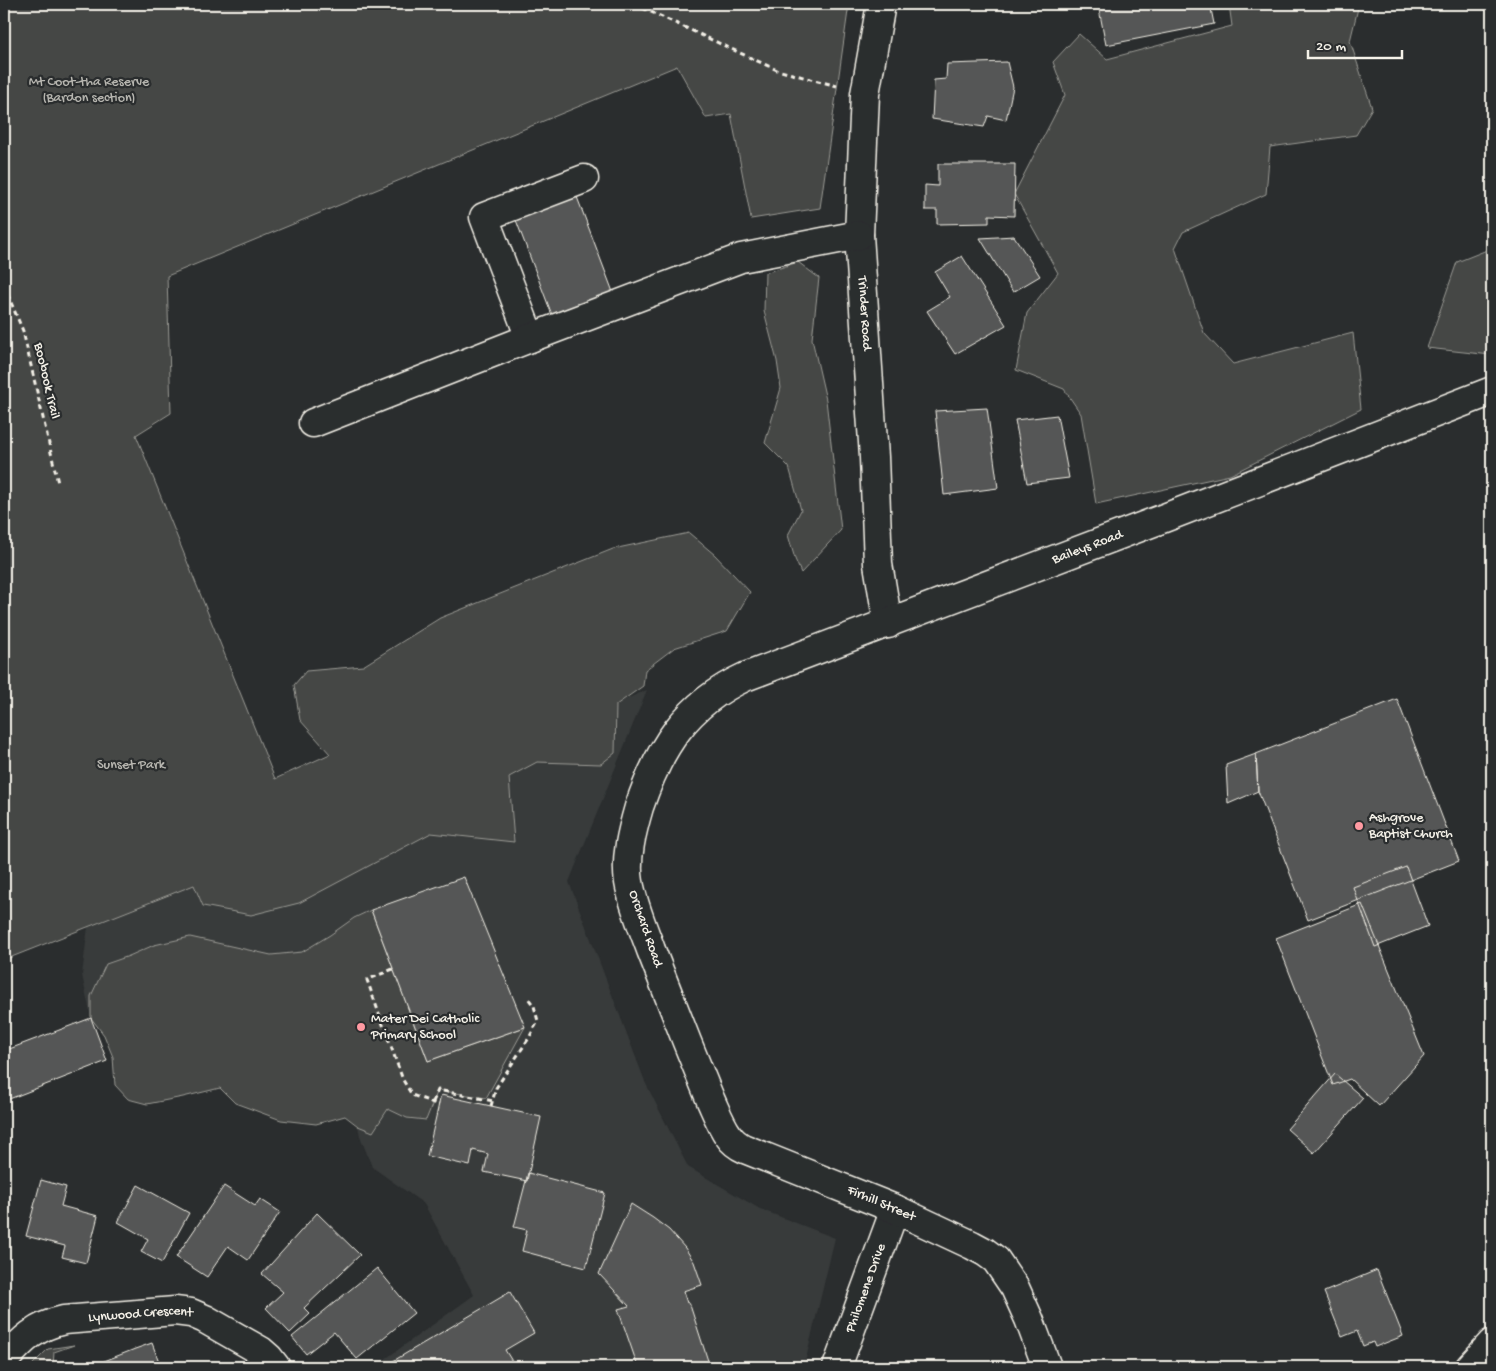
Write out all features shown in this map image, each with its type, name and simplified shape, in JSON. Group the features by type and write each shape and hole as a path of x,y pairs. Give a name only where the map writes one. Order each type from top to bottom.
{"street":[{"name":"Trinder Road","path":"881,4 865,94 859,235 874,457 878,564 888,624"},
{"path":"530,338 484,217 584,179"},
{"path":"313,423 741,258 859,235"},
{"name":"Baileys Road","path":"690,715 707,698 732,682 888,624 1492,391"},
{"name":"Orchard Road","path":"690,715 669,741 648,780 636,819 630,847 628,870 631,890 640,919 695,1063"},
{"name":"Firhill Street","path":"695,1063 725,1130 740,1147 895,1209 972,1245 996,1260 1022,1302 1047,1367"},
{"name":"Philomene Drive","path":"837,1367 895,1209"},
{"name":"Lynwood Crescent","path":"4,1361 30,1335 54,1322 175,1311 190,1313 205,1319 261,1351 276,1367"},
{"path":"1470,1367 1492,1343"}],"path":[{"path":"634,4 777,70 865,94"},
{"name":"Boobook Trail","path":"4,286 23,331 58,483"},
{"path":"393,969 367,980 403,1080 412,1095 439,1105"},
{"path":"491,1106 496,1088 538,1021 534,1006 528,998"},
{"path":"433,1102 438,1090 493,1101"}],"shaded area":[{"name":"Mater Dei Catholic Primary School","path":"647,690 569,882 646,1084 688,1167 760,1209 835,1238 804,1367 374,1367 474,1295 424,1204 372,1167 358,1126 346,1116 316,1124 281,1120 235,1103 219,1088 147,1104 128,1099 115,1085 113,1057 104,1035 91,1018 82,975 88,926 194,884"}],"green space":[{"path":"4,4 849,4 820,208 751,219 731,114 706,118 677,66 167,276 171,413 136,435 275,779 330,754 300,720 294,685 306,671 363,666 440,618 613,549 689,533 715,555 750,592 727,631 674,648 645,670 643,686 616,705 615,753 601,764 537,762 509,777 514,842 431,833 299,903 251,915 203,906 194,885 4,960"},
{"path":"1229,4 1359,4 1350,41 1372,108 1356,135 1270,147 1266,194 1183,232 1175,248 1204,333 1233,364 1353,333 1361,409 1230,475 1096,504 1081,414 1064,389 1016,370 1027,313 1058,273 1014,194 1065,95 1053,62 1079,34 1107,59 1232,26"},
{"path":"1492,248 1492,354 1427,348 1457,262"},
{"path":"798,262 819,278 812,339 826,400 841,530 801,573 788,535 801,510 789,467 765,443 781,388 777,361 764,311 765,273"},
{"path":"371,910 428,1061 525,1027 486,1098 438,1090 426,1120 407,1118 388,1109 373,1132 358,1126 345,1116 316,1124 281,1120 235,1103 220,1088 147,1104 128,1099 115,1085 113,1057 104,1035 91,1018 91,996 106,964 154,945 190,937 271,955 302,952 354,918"},
{"path":"74,1345 54,1352 53,1367 30,1367 48,1349"}],"building":[{"path":"1098,4 1210,4 1214,24 1106,45"},
{"path":"1007,62 1013,87 1006,120 988,116 984,127 932,119 934,80 946,79 947,64"},
{"path":"938,164 1015,164 1014,216 989,215 989,223 937,224 937,210 925,210 925,185 938,186"},
{"path":"577,197 613,292 552,315 516,220"},
{"path":"1014,236 1040,276 1013,292 980,238"},
{"path":"962,256 1006,325 955,354 927,311 950,297 935,272"},
{"path":"987,408 998,488 944,495 935,411"},
{"path":"1057,415 1069,478 1027,483 1015,420"},
{"name":"Ashgrove Baptist Church","path":"1397,699 1459,861 1308,920 1258,791 1256,754"},
{"path":"1256,754 1258,791 1228,804 1226,765"},
{"path":"1406,867 1428,926 1375,947 1353,887"},
{"path":"464,877 525,1027 428,1061 371,910"},
{"path":"1362,904 1424,1056 1379,1106 1350,1079 1333,1085 1276,938"},
{"path":"91,1018 107,1061 4,1101 4,1051"},
{"path":"1335,1074 1363,1098 1314,1153 1287,1129"},
{"path":"441,1095 541,1117 527,1181 484,1172 488,1154 473,1150 470,1166 427,1156"},
{"path":"528,1173 605,1193 586,1268 522,1251 527,1230 514,1227"},
{"path":"41,1180 66,1187 61,1206 98,1216 86,1263 62,1257 65,1246 26,1236"},
{"path":"138,1185 189,1213 162,1263 141,1252 148,1239 118,1222"},
{"path":"224,1186 255,1206 260,1199 280,1212 248,1260 228,1246 207,1277 176,1257"},
{"path":"631,1204 669,1230 685,1248 694,1262 702,1285 683,1291 687,1303 689,1302 710,1367 638,1367 618,1309 629,1306 599,1274"},
{"path":"317,1213 360,1255 304,1308 310,1314 290,1333 266,1308 283,1292 262,1274"},
{"path":"377,1268 414,1313 357,1359 334,1332 306,1354 292,1337"},
{"path":"1377,1270 1403,1336 1375,1347 1373,1342 1363,1346 1357,1331 1342,1337 1324,1292"},
{"path":"510,1292 534,1333 505,1350 515,1366 383,1367"},
{"path":"152,1343 161,1367 89,1367 135,1349"}],"place":[{"name":"Ashgrove Baptist Church","path":"1359,826"},
{"name":"Mater Dei Catholic Primary School","path":"361,1027"}],"park label":[{"name":"Mt Coot-tha Reserve (Bardon section)","path":"89,90"},
{"name":"Sunset Park","path":"131,765"}]}
